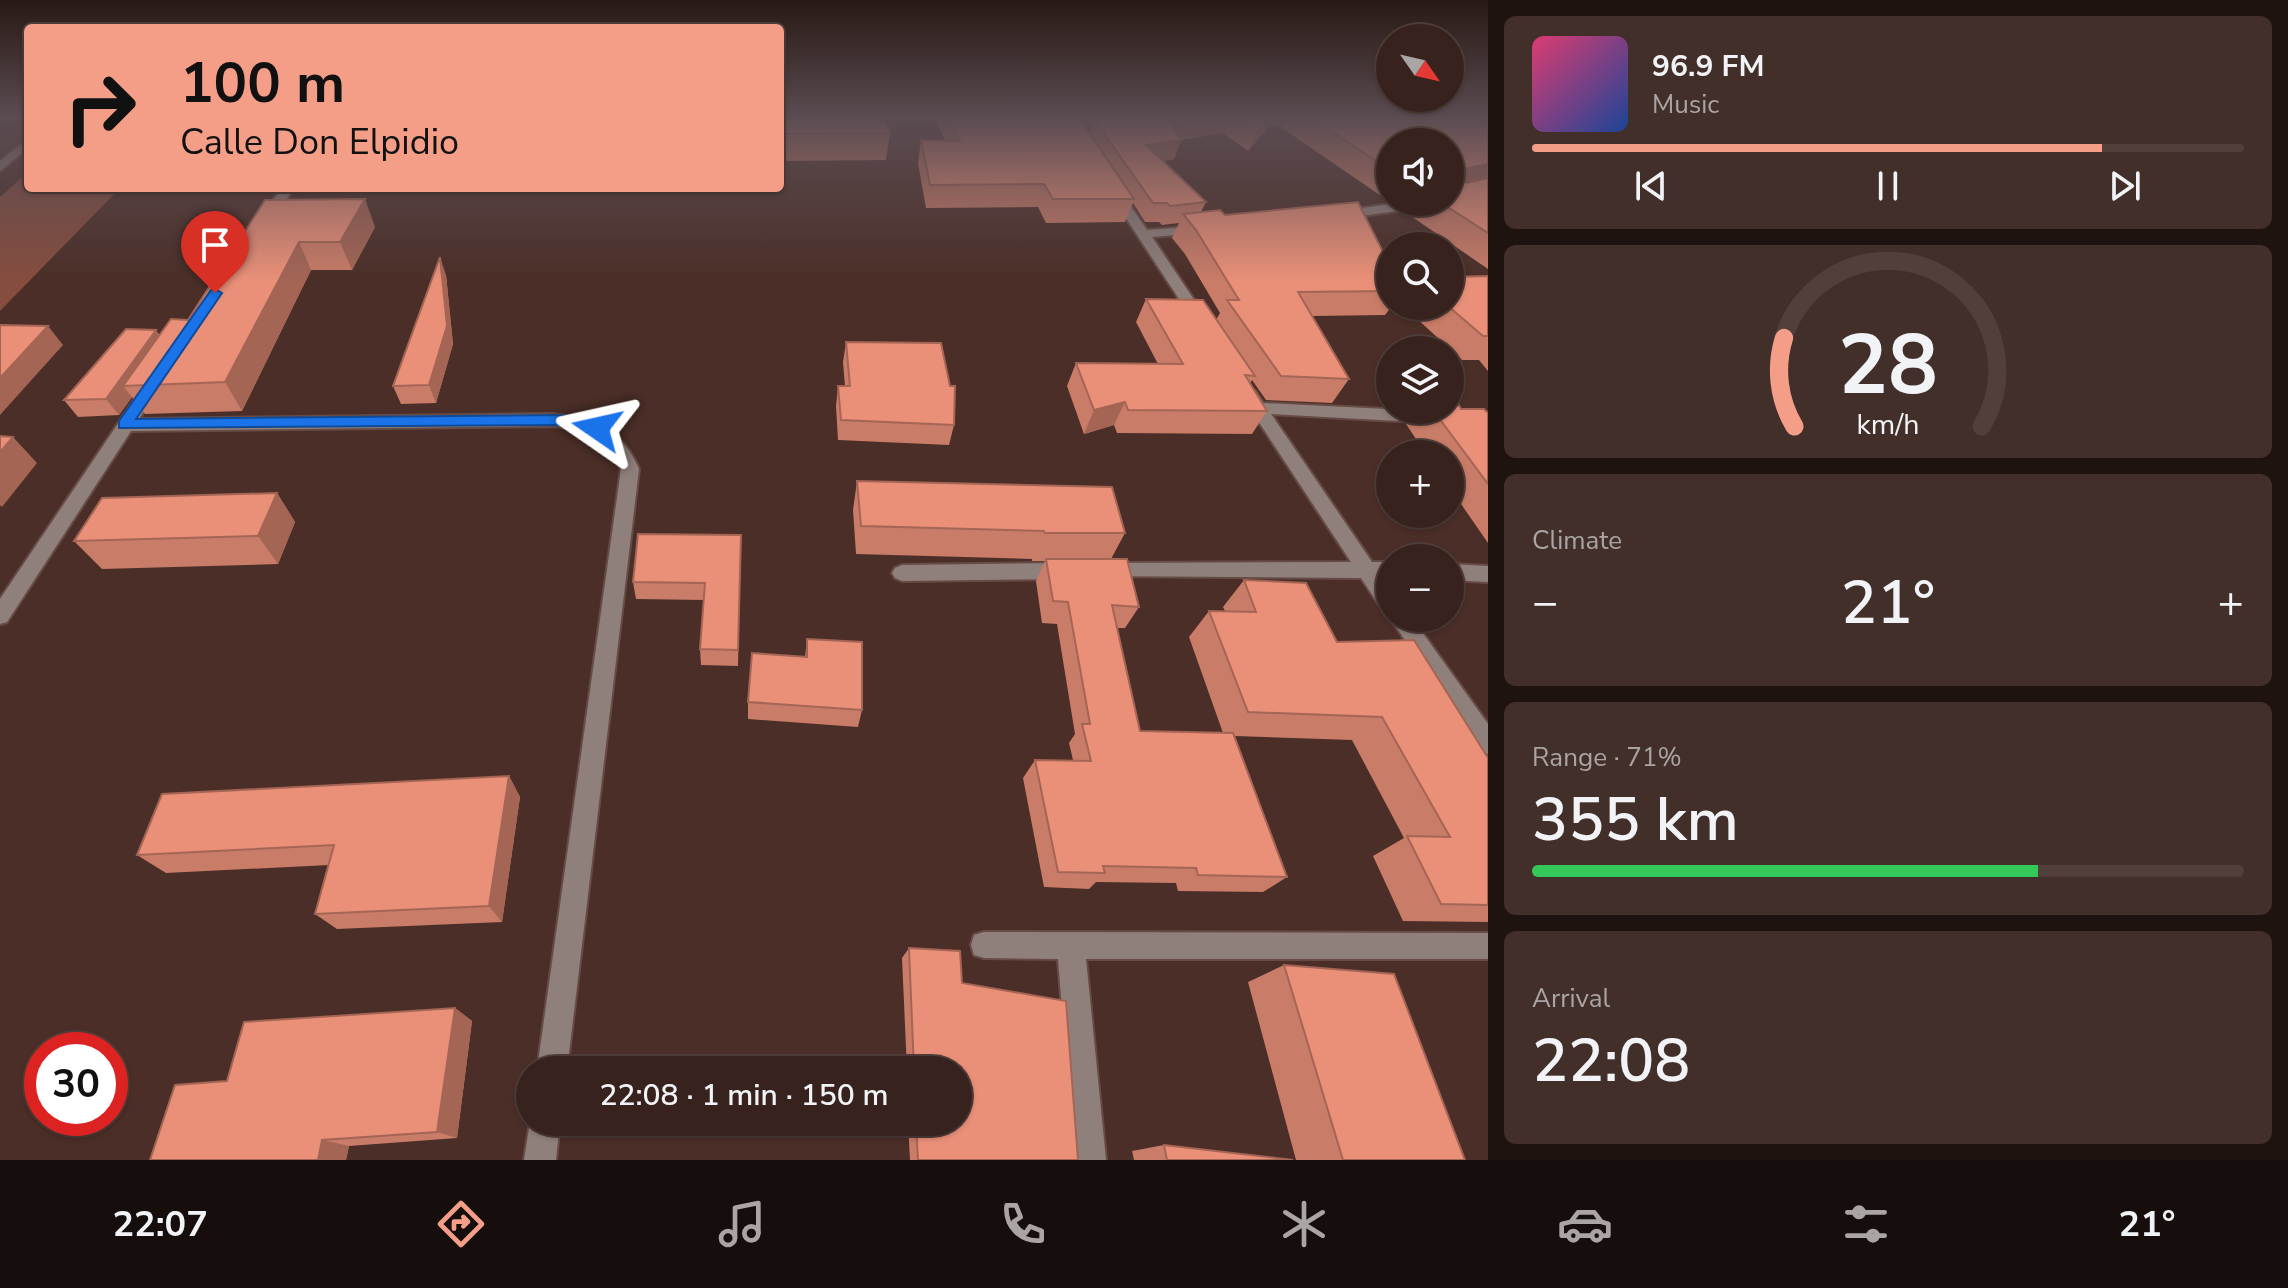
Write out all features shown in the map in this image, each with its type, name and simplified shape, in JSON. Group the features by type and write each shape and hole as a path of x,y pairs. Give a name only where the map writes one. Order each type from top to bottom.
{"street":[{"path":"1109,183 1213,341"},
{"path":"252,241 285,192"},
{"path":"1318,217 1376,210"},
{"path":"1143,234 1214,228"},
{"path":"0,616 161,372"},
{"path":"1240,381 1376,585"},
{"path":"1257,408 1488,420"},
{"path":"125,425 553,420 597,428 614,439 625,453 630,469 554,1056"},
{"path":"902,573 1376,569"},
{"path":"1464,573 1488,574"},
{"path":"1410,632 1488,743"},
{"path":"984,945 1071,948 1488,946"},
{"path":"1071,948 1090,1160"},
{"path":"540,1160 543,1136"}],"shaded area":[{"path":"24,176 24,192 116,192 0,311 0,197"}],"building":[{"path":"927,172 1116,172 1134,199 1053,199 1044,184 930,185"},
{"path":"1131,172 1175,172 1206,202 1170,206 1167,203 1153,203"},
{"path":"1488,178 1488,233 1462,216 1464,181 1467,183"},
{"path":"365,199 340,242 299,242 225,382 123,386 171,319 188,320 265,200"},
{"path":"1358,202 1376,238 1376,291 1298,292 1349,379 1281,376 1227,300 1239,300 1183,214 1220,210 1225,215"},
{"path":"440,257 447,326 429,385 393,386"},
{"path":"1488,276 1488,336 1483,336 1464,320 1464,277"},
{"path":"1146,299 1203,300 1255,376 1245,375 1267,411 1128,410 1125,402 1094,410 1076,363 1183,364"},
{"path":"0,325 48,326 0,378"},
{"path":"126,329 156,330 106,399 64,400"},
{"path":"846,342 941,343 950,386 955,386 954,425 841,420 838,386 850,386"},
{"path":"1464,409 1484,409 1488,413 1488,484 1464,452 1464,440 1455,440 1443,424 1464,424"},
{"path":"0,436 13,437 0,452"},
{"path":"857,481 1112,487 1125,533 861,526"},
{"path":"277,493 258,536 74,541 102,498"},
{"path":"638,534 741,535 738,650 700,649 705,583 633,582"},
{"path":"1046,559 1127,559 1139,607 1112,605 1140,731 1233,733 1287,877 1198,875 1196,868 1103,866 1105,873 1058,872 1035,760 1091,761 1082,724 1090,724 1068,602 1053,601"},
{"path":"1244,580 1306,583 1337,642 1414,640 1488,758 1488,905 1441,904 1407,836 1450,837 1382,717 1248,712 1209,611 1256,612"},
{"path":"807,639 862,642 862,710 748,702 752,653 807,657"},
{"path":"509,776 489,906 315,914 334,845 137,855 162,794"},
{"path":"909,948 960,951 962,983 1066,1001 1078,1160 918,1160 917,1136 972,1136 972,1056 913,1056"},
{"path":"1284,965 1394,974 1465,1160 1343,1160"},
{"path":"455,1008 437,1132 322,1140 318,1160 150,1160 175,1085 227,1081 244,1022"},
{"path":"1164,1145 1293,1160 1167,1160"}],"route":[{"path":"215,293 125,425 553,420 597,428"}]}
